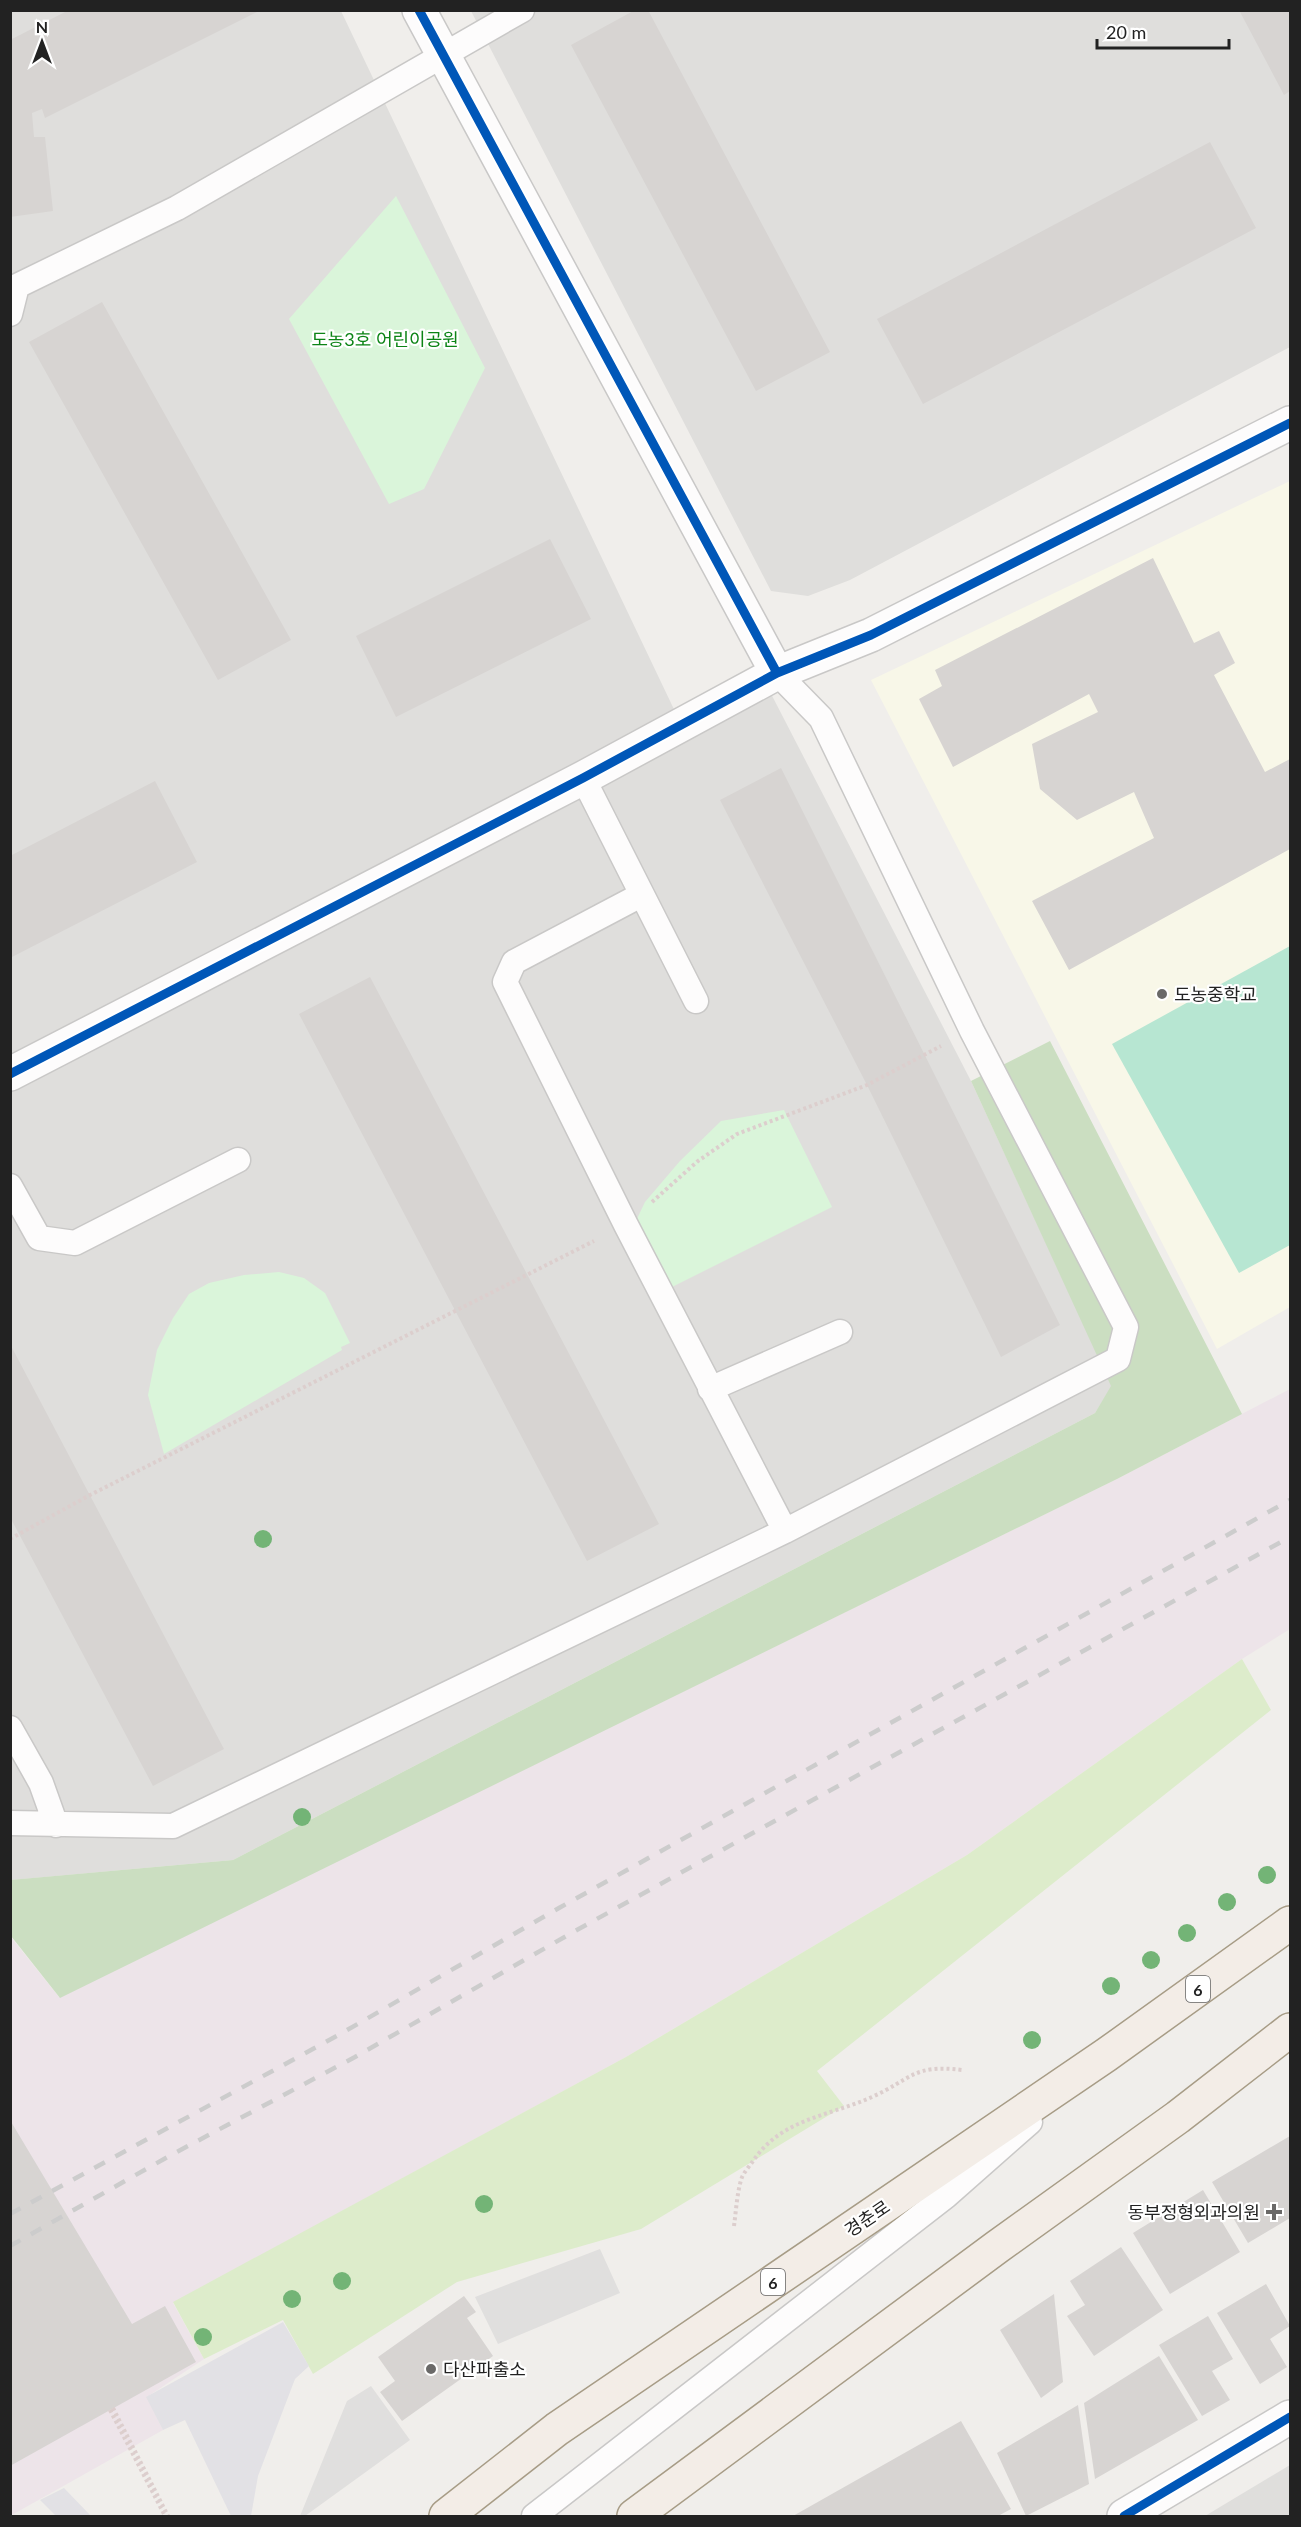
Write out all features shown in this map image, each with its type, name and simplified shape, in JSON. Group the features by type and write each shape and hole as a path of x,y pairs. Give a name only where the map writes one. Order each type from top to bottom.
{"main road":[{"name":"경춘로","path":"446,2517 557,2430 1106,2055 1290,1923"},
{"path":"634,2517 997,2247 1178,2117 1290,2030"}],"street":[{"path":"419,10 777,673"},
{"path":"10,1074 583,778 777,673 872,635 1290,423"},
{"path":"1124,2517 1290,2417"}],"lane":[{"path":"10,314 17,286 177,208 522,10"},
{"path":"10,1823 172,1827 785,1531 1118,1359 1126,1327 972,1031 821,718 777,673"},
{"path":"583,778 696,1001"},
{"path":"641,895 514,962 505,982 626,1225 785,1531"},
{"path":"10,1186 39,1238 75,1243 238,1160"},
{"path":"710,1389 840,1332"},
{"path":"10,1728 40,1783 56,1825"},
{"path":"534,2517 946,2196 1106,2055"}],"path":[{"path":"10,1539 90,1495 626,1225 698,1161 736,1134 867,1085 945,1044"},
{"path":"734,2226 741,2179 774,2137 812,2116 872,2097 919,2071 937,2067 962,2070"},
{"path":"111,2409 167,2517"}],"shaded area":[{"path":"11,11 341,11 681,724 767,686 971,1081 1112,1386 1095,1413 233,1860 11,1880"},
{"path":"471,11 1290,11 1290,347 850,580 808,596 771,591"},
{"name":"도농중학교","path":"1290,481 1290,1307 1217,1349 871,680"},
{"path":"1290,1389 1290,1629 1242,1659 967,1855 626,2057 173,2303 204,2359 147,2397 163,2430 10,2516 10,1936 59,1997 1117,1479"},
{"path":"600,2249 620,2293 498,2344 475,2297"},
{"path":"283,2322 309,2366 295,2379 258,2476 251,2516 231,2516 185,2420 163,2430 146,2397"},
{"path":"371,2386 410,2440 305,2516 300,2516 347,2401"},
{"path":"1290,2465 1290,2516 1205,2516"},
{"path":"64,2488 91,2516 56,2516 40,2500"}],"green space":[{"name":"도농3호 어린이공원","path":"396,196 485,368 424,489 389,504 289,319"},
{"path":"1290,946 1290,1245 1239,1273 1112,1044"},
{"path":"1050,1041 1242,1414 1117,1479 60,1998 11,1936 10,1880 233,1860 1095,1413 1111,1386 971,1081"},
{"path":"784,1110 832,1207 664,1291 634,1225 645,1202 680,1161 721,1121"},
{"path":"279,1272 304,1278 325,1293 350,1343 341,1347 342,1350 164,1454 148,1395 157,1350 173,1318 189,1294 209,1283 244,1275"},
{"path":"1242,1659 1271,1710 817,2071 844,2106 641,2229 457,2282 313,2374 283,2320 204,2359 173,2302 626,2057 967,1855"}],"building":[{"path":"69,10 261,10 45,118 42,109 32,113 34,137 45,137 53,211 10,217 10,40"},
{"path":"635,10 648,10 830,352 756,391 571,45"},
{"path":"1239,10 1290,10 1290,91 1284,95"},
{"path":"1210,142 1256,228 923,404 877,319"},
{"path":"102,302 291,640 218,680 29,342"},
{"path":"550,539 591,619 396,717 356,636"},
{"path":"1153,558 1194,643 1219,631 1235,663 1214,675 1265,772 1290,759 1290,849 1069,970 1032,901 1154,838 1134,792 1077,820 1040,789 1032,744 1098,712 1089,694 953,767 919,699 942,686 935,670"},
{"path":"781,768 1060,1325 1001,1357 867,1085 720,800"},
{"path":"155,781 197,862 10,958 10,856"},
{"path":"370,977 659,1524 587,1561 299,1014"},
{"path":"10,1344 224,1749 153,1786 10,1517"},
{"path":"10,2120 132,2324 165,2306 196,2362 10,2466"},
{"path":"1290,2136 1290,2218 1248,2243 1212,2182"},
{"path":"1203,2190 1240,2252 1170,2294 1133,2233"},
{"path":"1121,2247 1163,2310 1094,2356 1067,2316 1085,2305 1070,2281"},
{"path":"1266,2284 1290,2326 1270,2339 1287,2367 1260,2384 1217,2313"},
{"path":"1054,2294 1063,2382 1041,2398 1000,2330"},
{"name":"다산파출소","path":"464,2296 476,2312 467,2318 493,2356 402,2421 380,2392 395,2381 378,2357"},
{"path":"1208,2316 1233,2359 1212,2371 1230,2400 1202,2416 1159,2345"},
{"path":"1159,2356 1198,2420 1095,2479 1084,2403"},
{"path":"1078,2405 1089,2484 1026,2516 997,2453"},
{"path":"961,2421 1011,2509 998,2516 793,2516"}],"railway":[{"path":"10,2214 342,2033 559,1908 1290,1500"},
{"path":"10,2246 171,2155 355,2057 575,1931 1290,1537"}],"cycle path":[{"path":"419,10 777,673"},
{"path":"10,1074 583,778 777,673 871,635 1290,423"},
{"path":"1124,2516 1290,2417"}],"place":[{"name":"도농중학교","path":"1162,994"},
{"name":"동부정형외과의원","path":"1274,2212"},
{"name":"다산파출소","path":"431,2369"}]}
